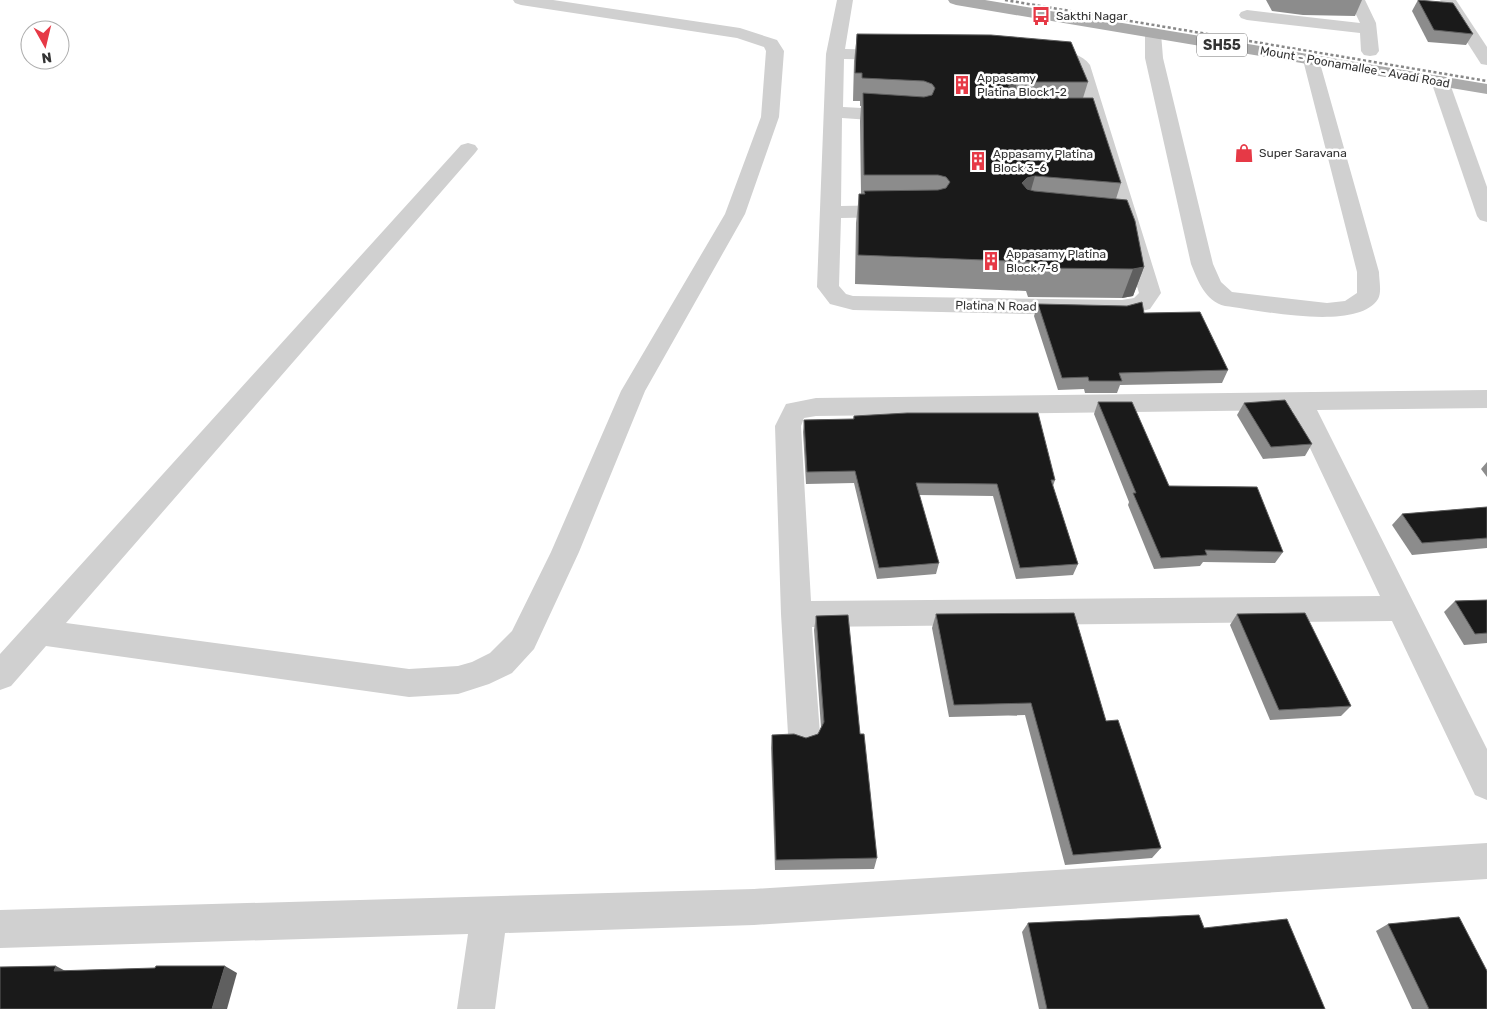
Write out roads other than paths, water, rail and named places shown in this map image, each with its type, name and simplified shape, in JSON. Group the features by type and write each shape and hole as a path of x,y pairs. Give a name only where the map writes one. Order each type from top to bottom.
{"main road":[{"name":"Mount - Poonamallee - Avadi Road","path":"956,0 1487,90"},
{"name":"Mount - Poonamallee - Avadi Road","path":"1351,48 1390,54"}],"street":[{"path":"39,632 409,683 458,680 478,674 501,663 523,640 564,552 633,391 734,214 770,116 776,52 771,44 740,33 521,0"},
{"name":"Platina N Road","path":"845,0 836,54 828,287 838,299 853,304 1122,308 1142,304 1150,294 1119,221 1097,118 1082,65 1070,58 1027,56"},
{"path":"1357,0 1367,20 1370,51"},
{"path":"1448,0 1484,66"},
{"path":"1247,19 1368,29"},
{"path":"1153,33 1154,58 1202,264 1211,286 1225,299 1327,311 1351,307 1368,296 1368,272 1312,60"},
{"path":"836,54 912,55"},
{"path":"1440,81 1487,216"},
{"path":"834,112 920,117"},
{"path":"1078,118 1097,118"},
{"path":"0,676 468,149"},
{"path":"830,212 914,211"},
{"path":"804,734 796,614 788,426 796,410 816,407 1301,403 1487,399"},
{"path":"1301,403 1487,784"},
{"path":"796,614 1401,608"},
{"path":"0,929 754,907 1487,861"},
{"path":"476,1009 489,914"}],"railway":[{"path":"1005,0 1487,81"}],"place":[{"name":"Sakthi Nagar","path":"1041,16"},
{"name":"Appasamy Platina Block1-2","path":"962,85"},
{"name":"Super Saravana","path":"1244,153"},
{"name":"Appasamy Platina Block 3-6","path":"978,161"},
{"name":"Appasamy Platina Block 7-8","path":"991,261"}]}
